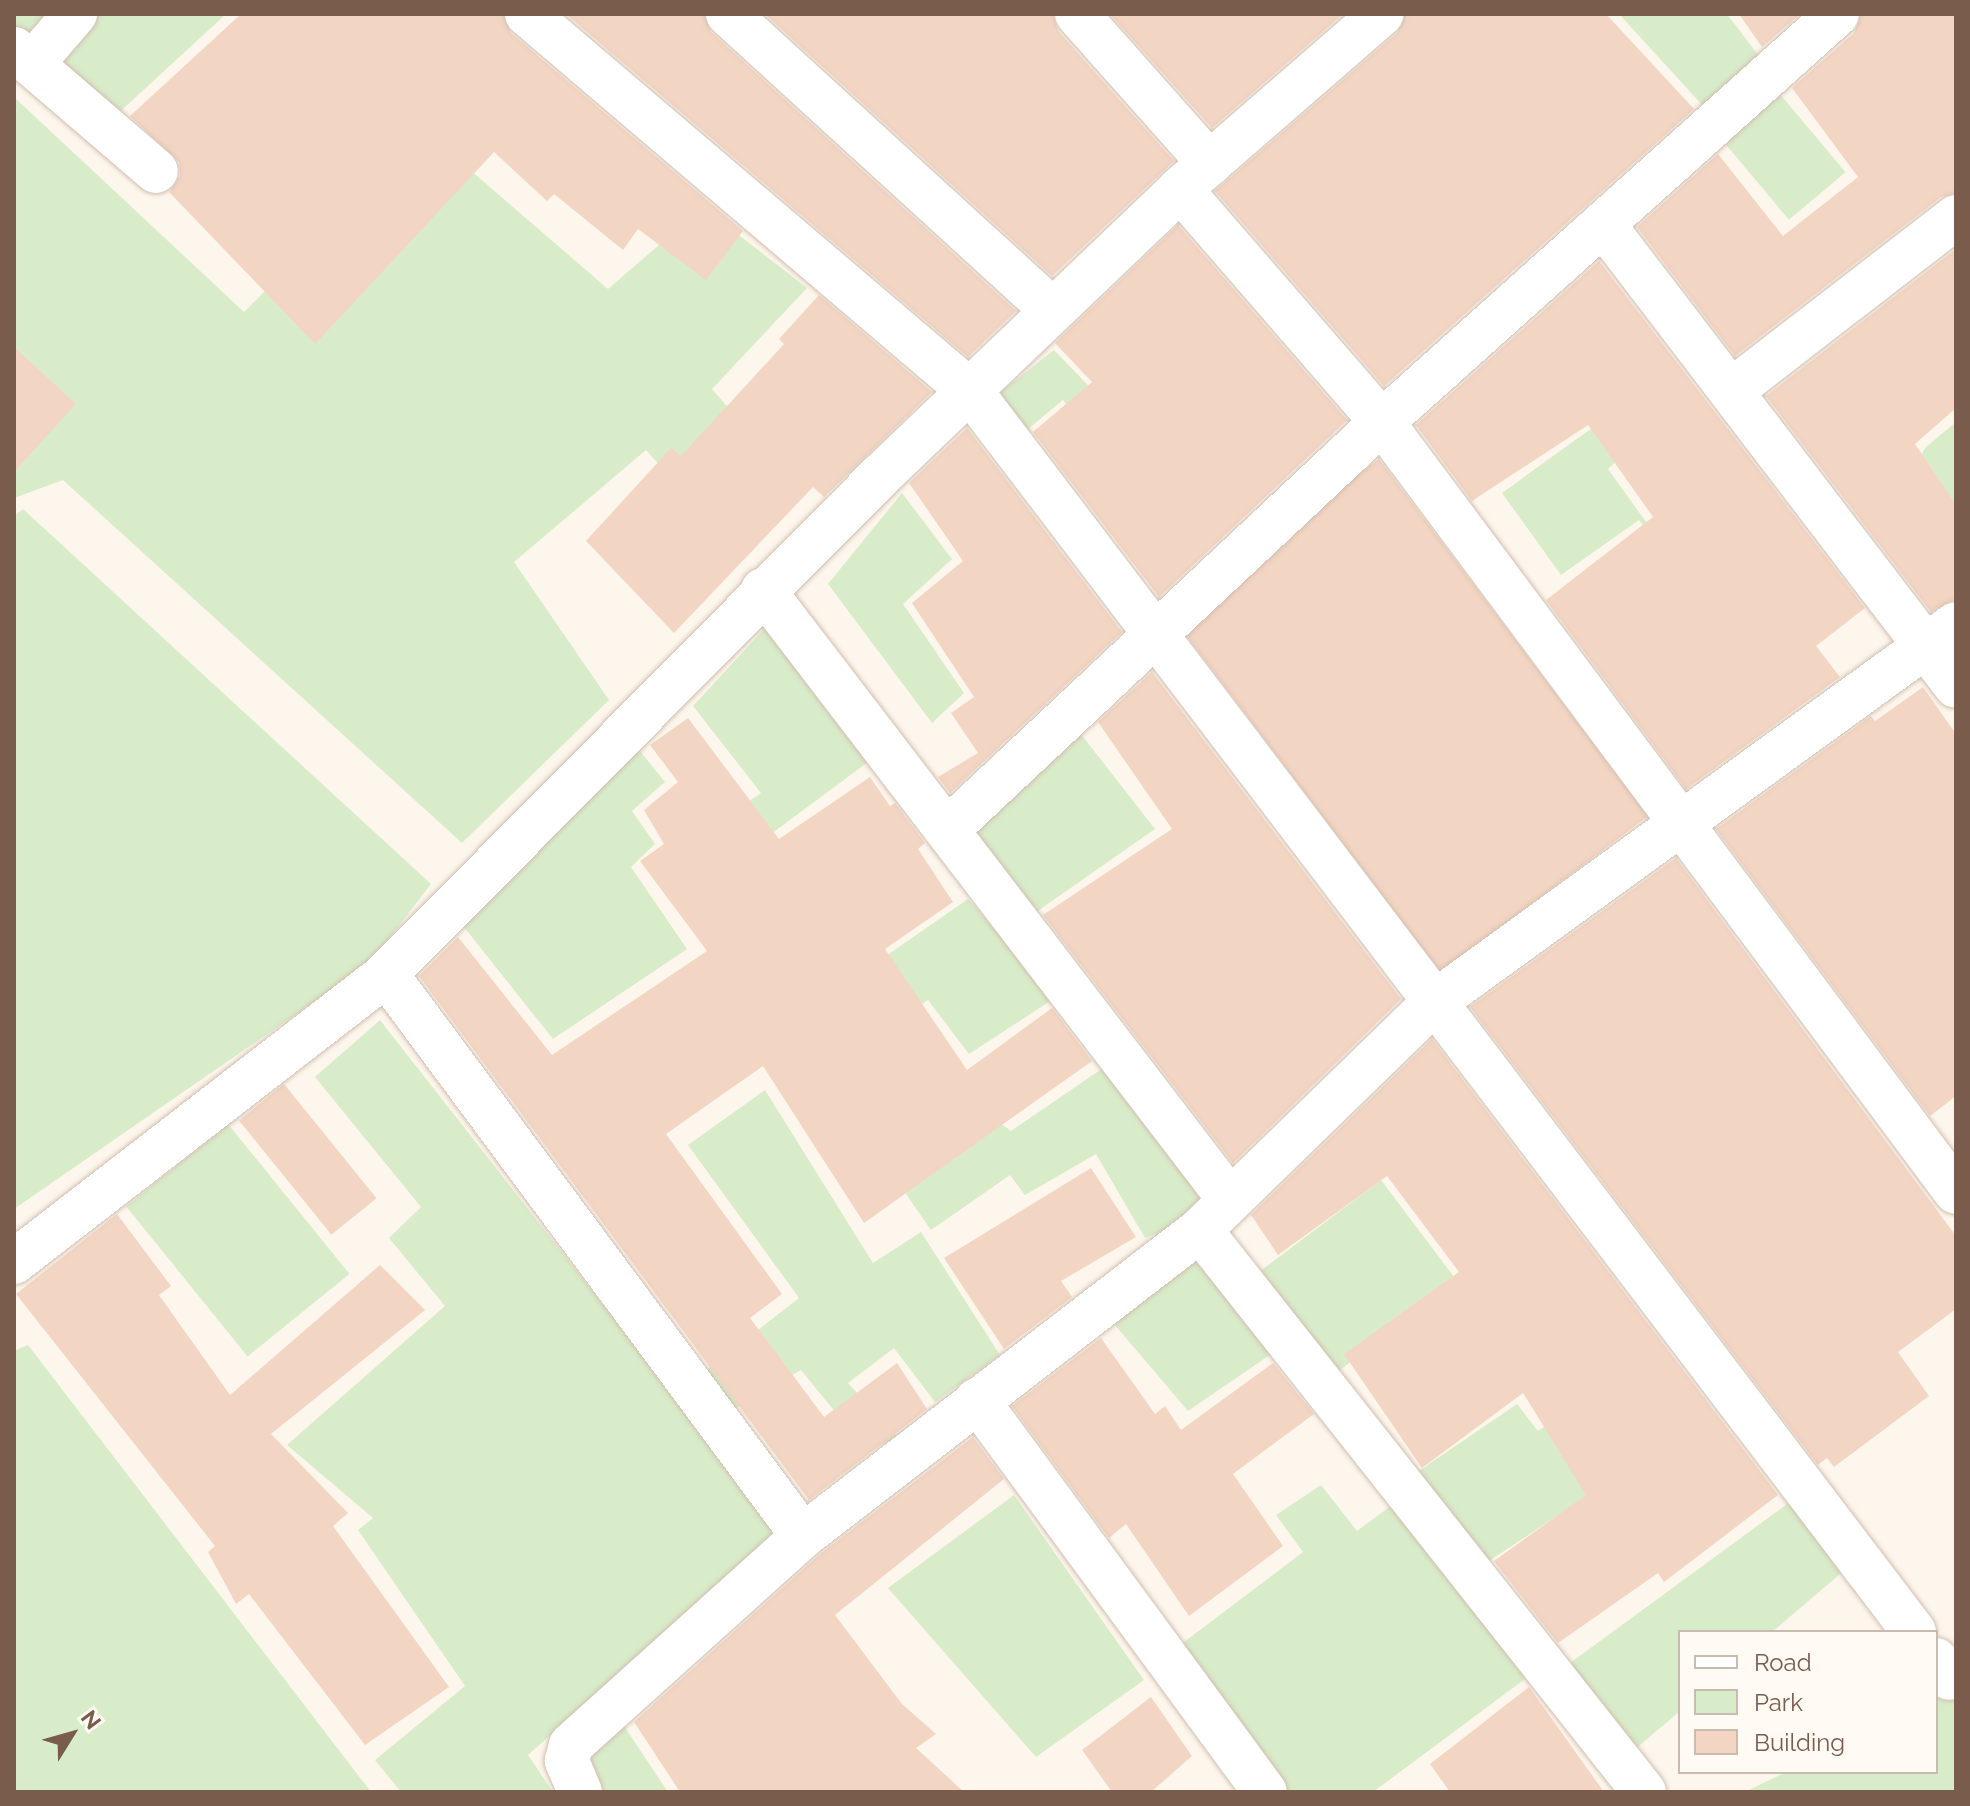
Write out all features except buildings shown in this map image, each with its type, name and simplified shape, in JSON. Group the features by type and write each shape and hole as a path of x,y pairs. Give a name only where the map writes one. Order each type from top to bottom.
{"street":[{"path":"75,14 23,57 156,171"},
{"path":"527,14 972,393 1432,1004 1912,1630"},
{"path":"728,14 1052,310"},
{"path":"1077,14 1195,177 1683,822 1956,1192"},
{"path":"14,1262 386,974 763,590 972,393 1052,310 1195,177 1381,14"},
{"path":"948,829 1382,422 1837,14"},
{"path":"1731,391 1956,217"},
{"path":"1603,224 1731,391 1942,635 1956,686"},
{"path":"763,590 1230,1200"},
{"path":"580,1792 567,1761 571,1745 803,1536 1200,1230 1432,1004 1942,635"},
{"path":"386,974 803,1536"},
{"path":"1200,1230 1644,1792"},
{"path":"977,1400 1265,1792"}],"green space":[{"path":"14,14 60,14 31,47 14,33"},
{"path":"91,14 226,14 112,119 48,62"},
{"path":"1619,14 1727,14 1762,60 1705,108"},
{"path":"1780,94 1846,172 1789,220 1723,142"},
{"path":"14,97 244,312 425,131 608,289 703,207 807,288 712,389 803,493 730,543 646,450 514,562 609,700 462,843 63,480 14,498"},
{"path":"1054,350 1183,484 1149,517 1063,400 1016,439 988,402"},
{"path":"1603,420 1628,451 1608,469 1713,615 1639,520 1561,575 1502,493"},
{"path":"1956,422 1956,514 1915,465 1926,447"},
{"path":"902,493 952,559 903,604 964,693 932,723 828,584"},
{"path":"23,509 431,884 370,963 14,1209 14,516"},
{"path":"768,625 868,762 740,857 717,823 761,793 693,706"},
{"path":"1080,733 1155,829 1032,915 962,833"},
{"path":"636,746 665,782 632,811 655,844 631,867 687,949 553,1039 460,922"},
{"path":"968,899 1055,998 969,1054 928,1000 787,1088 752,1049"},
{"path":"380,1020 780,1531 528,1755 553,1792 401,1792 375,1760 465,1686 358,1530 373,1518 287,1445 445,1306 389,1238 421,1207 315,1077"},
{"path":"1106,1066 1206,1191 1185,1223 1145,1238 1096,1154 1025,1195 1010,1175 931,1230 894,1177 992,1117 1011,1131"},
{"path":"765,1090 873,1263 921,1232 1000,1355 935,1402 894,1348 848,1383 898,1437 867,1451 801,1370 726,1414 701,1374 799,1298 688,1145"},
{"path":"228,1124 349,1274 248,1356 126,1206"},
{"path":"1381,1180 1457,1281 1327,1380 1251,1278"},
{"path":"1202,1253 1277,1350 1188,1411 1109,1318"},
{"path":"28,1345 371,1792 14,1792 14,1351"},
{"path":"1517,1404 1538,1431 1565,1413 1613,1479 1480,1567 1413,1475"},
{"path":"1321,1485 1357,1531 1400,1499 1533,1673 1373,1792 1287,1792 1180,1645 1303,1552 1276,1515"},
{"path":"1014,1495 1144,1680 1036,1757 888,1588"},
{"path":"1794,1499 1847,1568 1774,1630 1678,1630 1678,1713 1633,1751 1566,1666"},
{"path":"1956,1687 1956,1792 1745,1792 1782,1774 1938,1774 1938,1696"},
{"path":"620,1720 668,1792 602,1792 585,1767 589,1750"}]}
